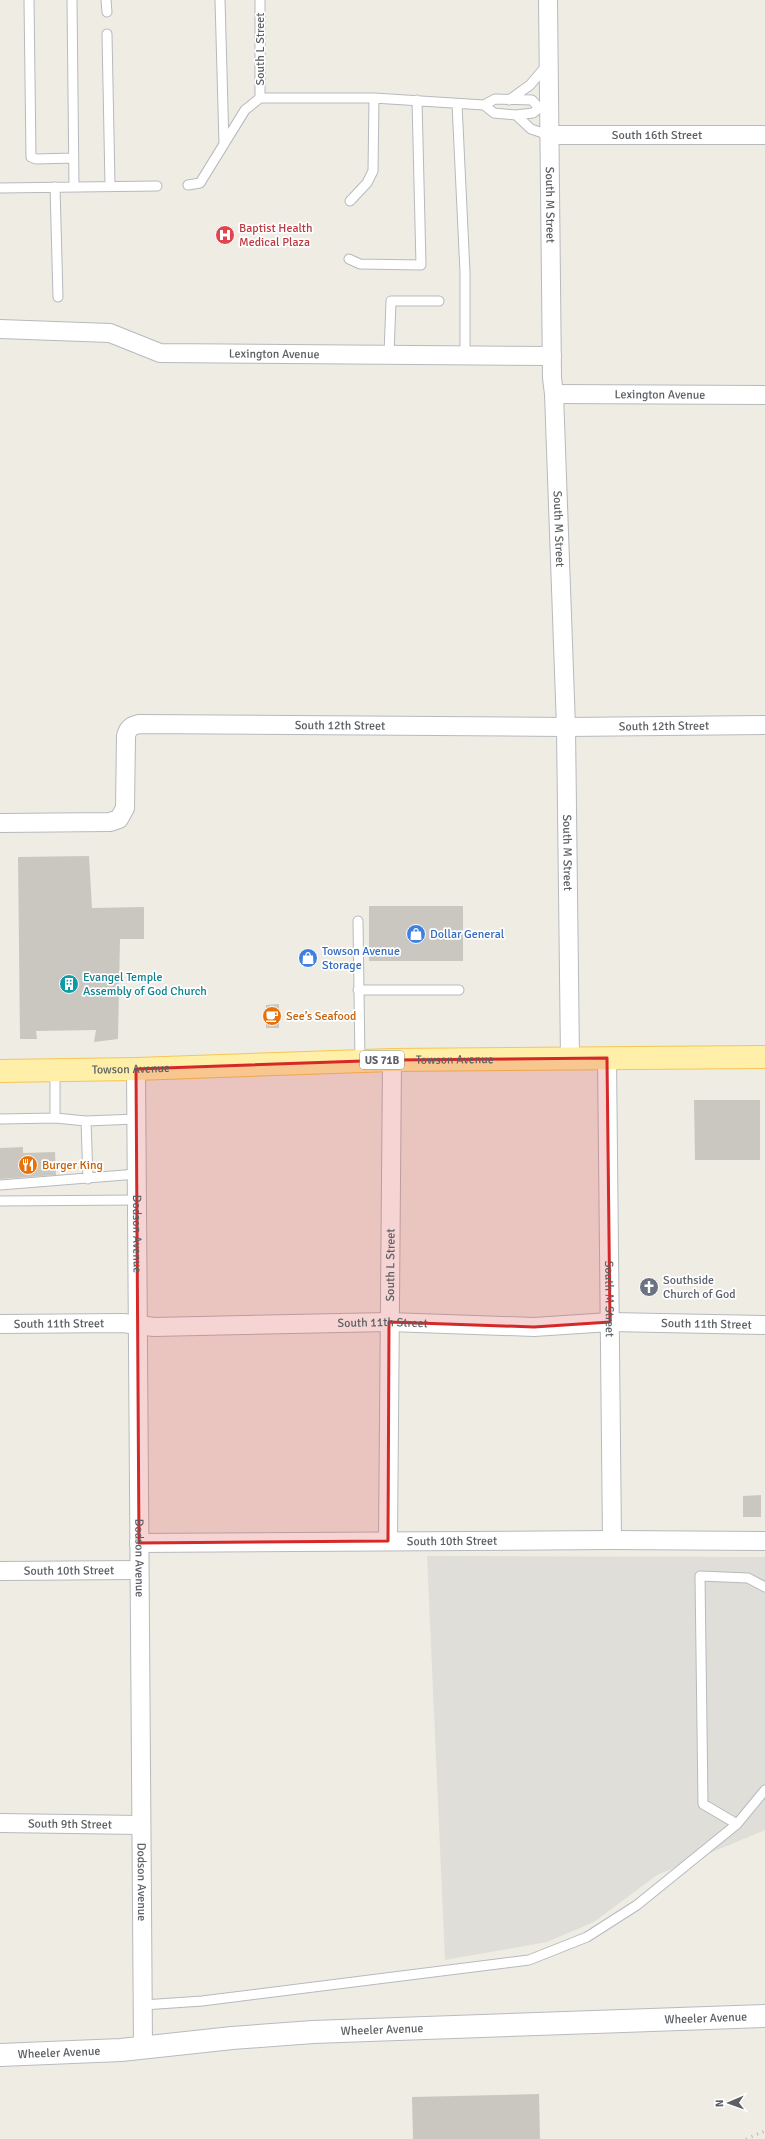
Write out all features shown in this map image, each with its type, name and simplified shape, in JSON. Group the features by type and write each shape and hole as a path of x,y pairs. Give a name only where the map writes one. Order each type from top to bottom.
{"main road":[{"name":"Towson Avenue","path":"0,1071 136,1069 392,1060 765,1057"},
{"name":"Wheeler Avenue","path":"0,2055 52,2054 313,2032 765,2016"}],"street":[{"name":"South M Street","path":"548,0 549,62 544,107 549,135 552,356 566,727 570,1058"},
{"name":"South 16th Street","path":"549,135 765,135"},
{"name":"Lexington Avenue","path":"0,329 110,332 160,353 552,356"},
{"name":"Lexington Avenue","path":"554,394 765,396"},
{"name":"South 12th Street","path":"0,823 110,822 119,819 125,808 126,736 128,730 132,726 139,724 566,727 765,725"},
{"name":"South M Street","path":"607,1058 612,1540"},
{"name":"South L Street","path":"388,1541 392,1060"},
{"name":"Dodson Avenue","path":"136,1069 144,2047"},
{"name":"South 11th Street","path":"0,1324 123,1323 162,1327 389,1322 534,1327 610,1322 765,1325"},
{"name":"South 10th Street","path":"139,1543 612,1540 765,1541"},
{"name":"South 10th Street","path":"0,1571 139,1570"},
{"name":"South 9th Street","path":"0,1823 141,1825"}],"lane":[{"path":"29,0 31,157 36,159 73,158"},
{"path":"72,0 74,187"},
{"path":"106,0 107,12"},
{"path":"220,0 224,144"},
{"name":"South L Street","path":"260,0 260,98"},
{"path":"107,34 110,186"},
{"path":"509,100 530,84 549,62"},
{"path":"188,185 200,183 245,110 260,98 374,98 484,105 495,100 532,100 544,107"},
{"path":"350,201 367,183 373,170 374,98"},
{"path":"349,259 360,264 421,265 417,100"},
{"path":"457,104 465,272 465,355"},
{"path":"484,105 494,113 516,115 533,113 544,107"},
{"path":"516,115 531,129 549,135"},
{"path":"0,188 157,186"},
{"path":"55,187 58,297"},
{"path":"389,354 391,301 439,301"},
{"path":"358,921 360,1061"},
{"path":"358,990 459,990"},
{"path":"55,1070 55,1118"},
{"path":"0,1119 55,1118 86,1121 137,1119"},
{"path":"86,1121 88,1179"},
{"path":"0,1185 137,1174"},
{"path":"0,1201 137,1200"},
{"path":"737,1824 703,1804 700,1576 748,1578 765,1587"},
{"path":"143,2005 202,2001 529,1960 587,1937 637,1905 737,1824 765,1790"}],"highlighted area":[{"path":"607,1058 610,1322 534,1327 389,1322 388,1541 139,1543 136,1069 392,1060"}],"shaded area":[{"path":"427,1556 765,1557 765,1830 657,1875 594,1922 547,1942 445,1960"}],"building":[{"name":"Evangel Temple Assembly of God Church","path":"89,856 92,908 144,907 144,939 120,939 118,1039 94,1042 96,1030 36,1031 37,1039 20,1039 18,857"},
{"name":"Dollar General","path":"369,906 463,906 463,961 369,961"},
{"name":"See’s Seafood","path":"279,1004 279,1028 266,1028 266,1005"},
{"path":"694,1100 760,1100 760,1160 695,1160"},
{"name":"Burger King","path":"23,1147 23,1153 55,1152 56,1175 0,1179 0,1148"},
{"path":"761,1495 761,1517 743,1517 743,1496"},
{"path":"539,2094 540,2139 413,2139 412,2097"}],"railway":[{"path":"746,2139 765,2131"}],"place":[{"name":"Baptist Health Medical Plaza","path":"225,235"},
{"name":"Dollar General","path":"416,934"},
{"name":"Towson Avenue Storage","path":"308,958"},
{"name":"Evangel Temple Assembly of God Church","path":"69,984"},
{"name":"See’s Seafood","path":"272,1016"},
{"name":"Burger King","path":"28,1165"},
{"name":"Southside Church of God","path":"649,1287"}]}
